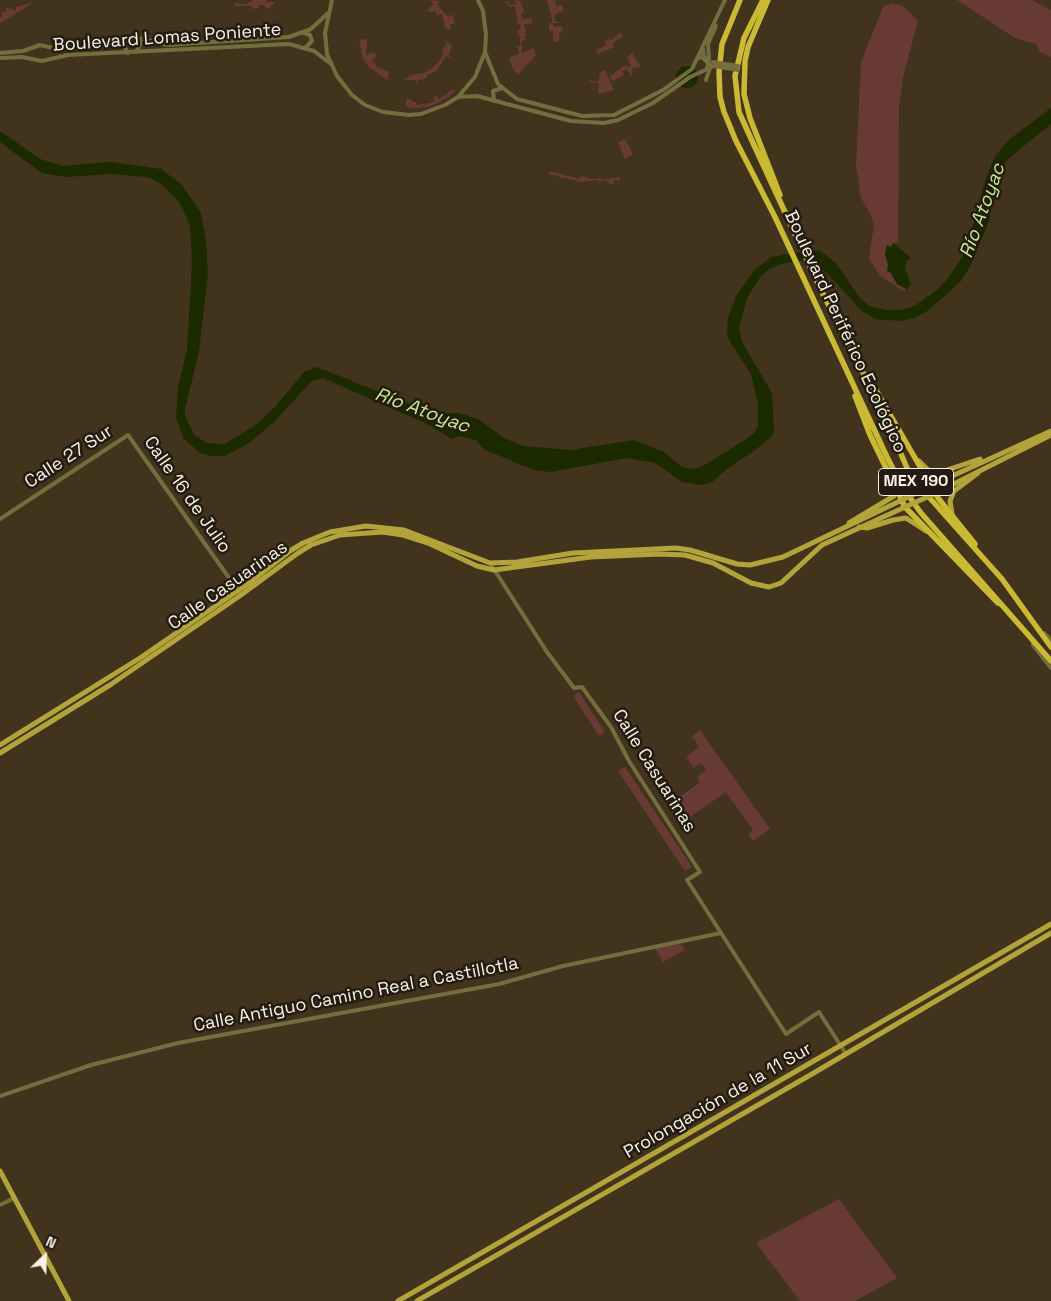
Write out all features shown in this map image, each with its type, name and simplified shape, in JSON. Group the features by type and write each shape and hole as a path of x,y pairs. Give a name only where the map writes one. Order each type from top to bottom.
{"highway":[{"name":"Boulevard Periférico Ecológico","path":"740,0 722,44 719,72 720,97 730,127 903,488 921,513 1051,661"},
{"name":"Boulevard Periférico Ecológico","path":"763,0 744,38 738,59 735,86 739,112 821,290 884,414 896,446 920,487 985,558 1051,647"},
{"path":"768,0 741,68 748,112 776,179 780,200"},
{"path":"858,364 883,399 935,494 985,558"},
{"path":"847,372 870,435 905,507 968,570 994,600 1006,608"}],"main road":[{"path":"841,529 997,454 1051,431"},
{"path":"952,514 950,501 954,491 961,484 974,479 979,472 1051,435"},
{"path":"903,437 919,462 934,473 942,473 992,454 997,454"},
{"path":"841,529 857,516 894,496 888,470"},
{"name":"Calle Casuarinas","path":"0,745 107,679 311,545 354,532 382,532 403,535 428,543 476,566 494,570 577,558 675,554 707,561 762,587 775,586 788,576 815,548 979,472"},
{"path":"859,527 866,528 906,518 928,532"},
{"name":"Calle Casuarinas","path":"0,754 110,685 239,593 303,543 330,532 354,527 373,526 404,530 490,563 518,562 567,553 676,548 713,556 737,564 766,563 841,529"},
{"path":"707,561 707,557 713,556"},
{"name":"Prolongación de la 11 Sur","path":"398,1301 1051,924"},
{"name":"Prolongación de la 11 Sur","path":"417,1301 847,1054 1051,933"},
{"path":"950,983 955,991"},
{"path":"0,1171 69,1301"},
{"path":"418,1290 423,1299"}],"street":[{"path":"332,0 325,34 331,64 340,81 352,95 365,105 383,112 396,114 421,114 445,105 458,97 475,77 485,52 486,28 478,0"},
{"path":"485,52 493,76 502,88 517,99 582,116 614,116 650,98 691,70 726,0"},
{"path":"706,80 711,64 708,44 726,0"},
{"name":"Boulevard Lomas Poniente","path":"0,53 20,52 40,45 57,49 105,46 133,37 167,45 289,37 304,33 328,13"},
{"path":"304,33 310,35 312,41 306,47"},
{"path":"136,52 140,47 140,38"},
{"path":"127,40 124,46 128,53"},
{"name":"Boulevard Lomas Poniente","path":"0,58 50,59 68,55 283,44 306,47 320,54 331,64"},
{"path":"50,47 53,53 50,59"},
{"path":"32,48 30,54 34,59"},
{"path":"703,49 704,56 711,64 741,68"},
{"path":"698,58 704,56"},
{"path":"458,97 477,96 571,121 604,123 618,120 653,103 694,75 705,70 711,64"},
{"path":"691,70 694,75"},
{"path":"680,77 684,82"},
{"path":"497,102 493,100 492,93 497,88 502,88"},
{"path":"663,90 667,95"},
{"path":"650,98 653,103"},
{"path":"564,112 574,116 574,119 571,121"},
{"name":"Calle 27 Sur","path":"0,519 128,435"},
{"name":"Calle 16 de Julio","path":"128,435 239,593"},
{"path":"490,563 494,570"},
{"name":"Calle Casuarinas","path":"494,570 547,652 574,688 582,687 611,727 629,761 700,872 687,880 721,933"},
{"name":"Boulevard Periférico Ecológico","path":"1032,622 1051,640"},
{"name":"Boulevard Periférico Ecológico","path":"1034,640 1033,645 1051,668"},
{"path":"721,933 786,1034 820,1012 847,1054"},
{"name":"Calle Antiguo Camino Real a Castillotla","path":"0,1096 91,1065 178,1043 499,984 563,966 721,933"},
{"path":"0,1205 14,1198"}],"shaded area":[{"path":"253,0 267,0 267,2 274,2 274,4 271,5 271,8 267,9 264,5 259,5 259,8 252,9 252,6 235,6 235,3 247,4"},
{"path":"431,0 440,1 437,4 448,17 455,14 453,17 455,23 450,25 451,29 448,30 445,27 442,14 437,16 435,11 430,12 428,10 433,4"},
{"path":"514,0 520,1 523,7 522,19 532,18 532,23 524,24 524,29 527,29 525,32 526,36 523,37 526,39 521,42 522,53 534,48 536,55 518,75 512,67 509,58 519,54 518,48 513,48 519,47 520,36 517,30 521,29 516,12 513,12 516,10 515,6 510,7 505,2 508,1 510,5 517,4"},
{"path":"547,0 555,0 556,6 563,5 563,11 554,15 555,21 561,23 553,23 553,27 561,26 563,29 558,34 565,34 560,35 558,42 553,41 553,31 549,31 549,23 552,23 552,19"},
{"path":"957,0 1032,0 1051,10 1051,57 1040,52 1036,44 1015,38"},
{"path":"33,2 0,23 0,17 3,16 1,12 6,12 7,7 16,11 16,7"},
{"path":"891,3 903,6 918,21 903,77 899,107 898,242 892,244 891,248 887,245 885,254 888,264 887,271 891,273 897,284 905,289 905,292 880,276 869,258 874,225 870,213 861,198 856,165 861,62 883,7"},
{"path":"267,25 269,27 269,36 222,38 222,36 232,36 233,29 233,37 248,36 248,27 258,26 259,30 267,30"},
{"path":"620,32 623,37 613,43 614,47 598,54 596,50 606,45 605,41 612,40"},
{"path":"367,39 366,55 374,52 377,56 371,61 373,63 375,61 376,66 389,72 388,81 369,67 363,58 359,40"},
{"path":"446,41 452,45 449,54 451,58 446,56 436,71 427,75 427,78 417,81 417,84 415,80 404,80 409,75 423,73 433,68 443,56 442,50 447,44"},
{"path":"632,53 641,67 632,68 632,77 626,69 622,72 624,75 612,81 607,70 610,76 625,65 628,68 631,66 627,57"},
{"path":"605,70 614,90 598,94 599,80 598,83 589,82 590,80 596,82 599,79 600,72"},
{"path":"453,89 455,91 449,97 429,107 410,108 406,105 406,99 411,99 417,105 434,102 433,97 437,96 439,99"},
{"path":"625,139 633,154 625,159 618,142"},
{"path":"549,171 580,179 581,176 603,180 620,177 620,181 613,180 614,184 610,184 608,181 600,181 600,187 599,180 582,182 561,177 559,182 560,176 549,174"},
{"path":"579,692 605,732 599,736 573,696"},
{"path":"700,730 770,829 753,841 748,834 753,830 726,792 680,824 667,806 700,782 697,777 706,770 701,763 694,768 686,757 699,747 692,736"},
{"path":"625,767 692,867 685,871 618,771"},
{"path":"681,944 685,950 663,962 655,948"},
{"path":"839,1199 897,1278 855,1301 800,1301 756,1243"}],"water":[{"path":"687,66 695,69 698,77 695,85 687,88 679,85 676,77 679,69"},
{"name":"Río Atoyac","path":"1051,108 1051,124 1009,158 998,172 989,221 971,265 961,281 929,310 914,318 901,321 875,319 861,310 826,272 810,259 781,264 768,270 760,277 747,298 739,328 742,342 772,393 774,431 771,437 754,451 727,469 712,482 702,485 682,482 655,463 627,458 551,472 534,470 483,449 476,440 459,436 452,439 429,425 323,378 311,382 274,422 249,443 225,456 211,456 200,453 183,438 176,418 178,387 187,350 192,264 190,225 179,202 161,184 148,177 110,174 65,177 42,173 0,142 0,131 40,159 63,166 112,162 161,169 181,184 196,205 201,213 206,241 208,273 199,351 185,416 194,435 207,443 224,444 253,427 275,407 304,372 317,367 435,414 459,413 478,419 504,438 523,446 570,450 634,440 664,452 682,467 690,469 701,467 745,440 754,433 758,426 758,404 751,374 729,340 727,332 728,317 736,296 755,269 772,257 813,250 820,251 835,262 860,298 869,306 887,310 902,310 916,305 937,290 949,277 966,251 986,178 995,156 1010,139"},
{"path":"893,243 911,258 906,261 905,269 911,284 907,289 897,284 891,273 887,271 888,264 885,254 887,245 891,247"}]}
